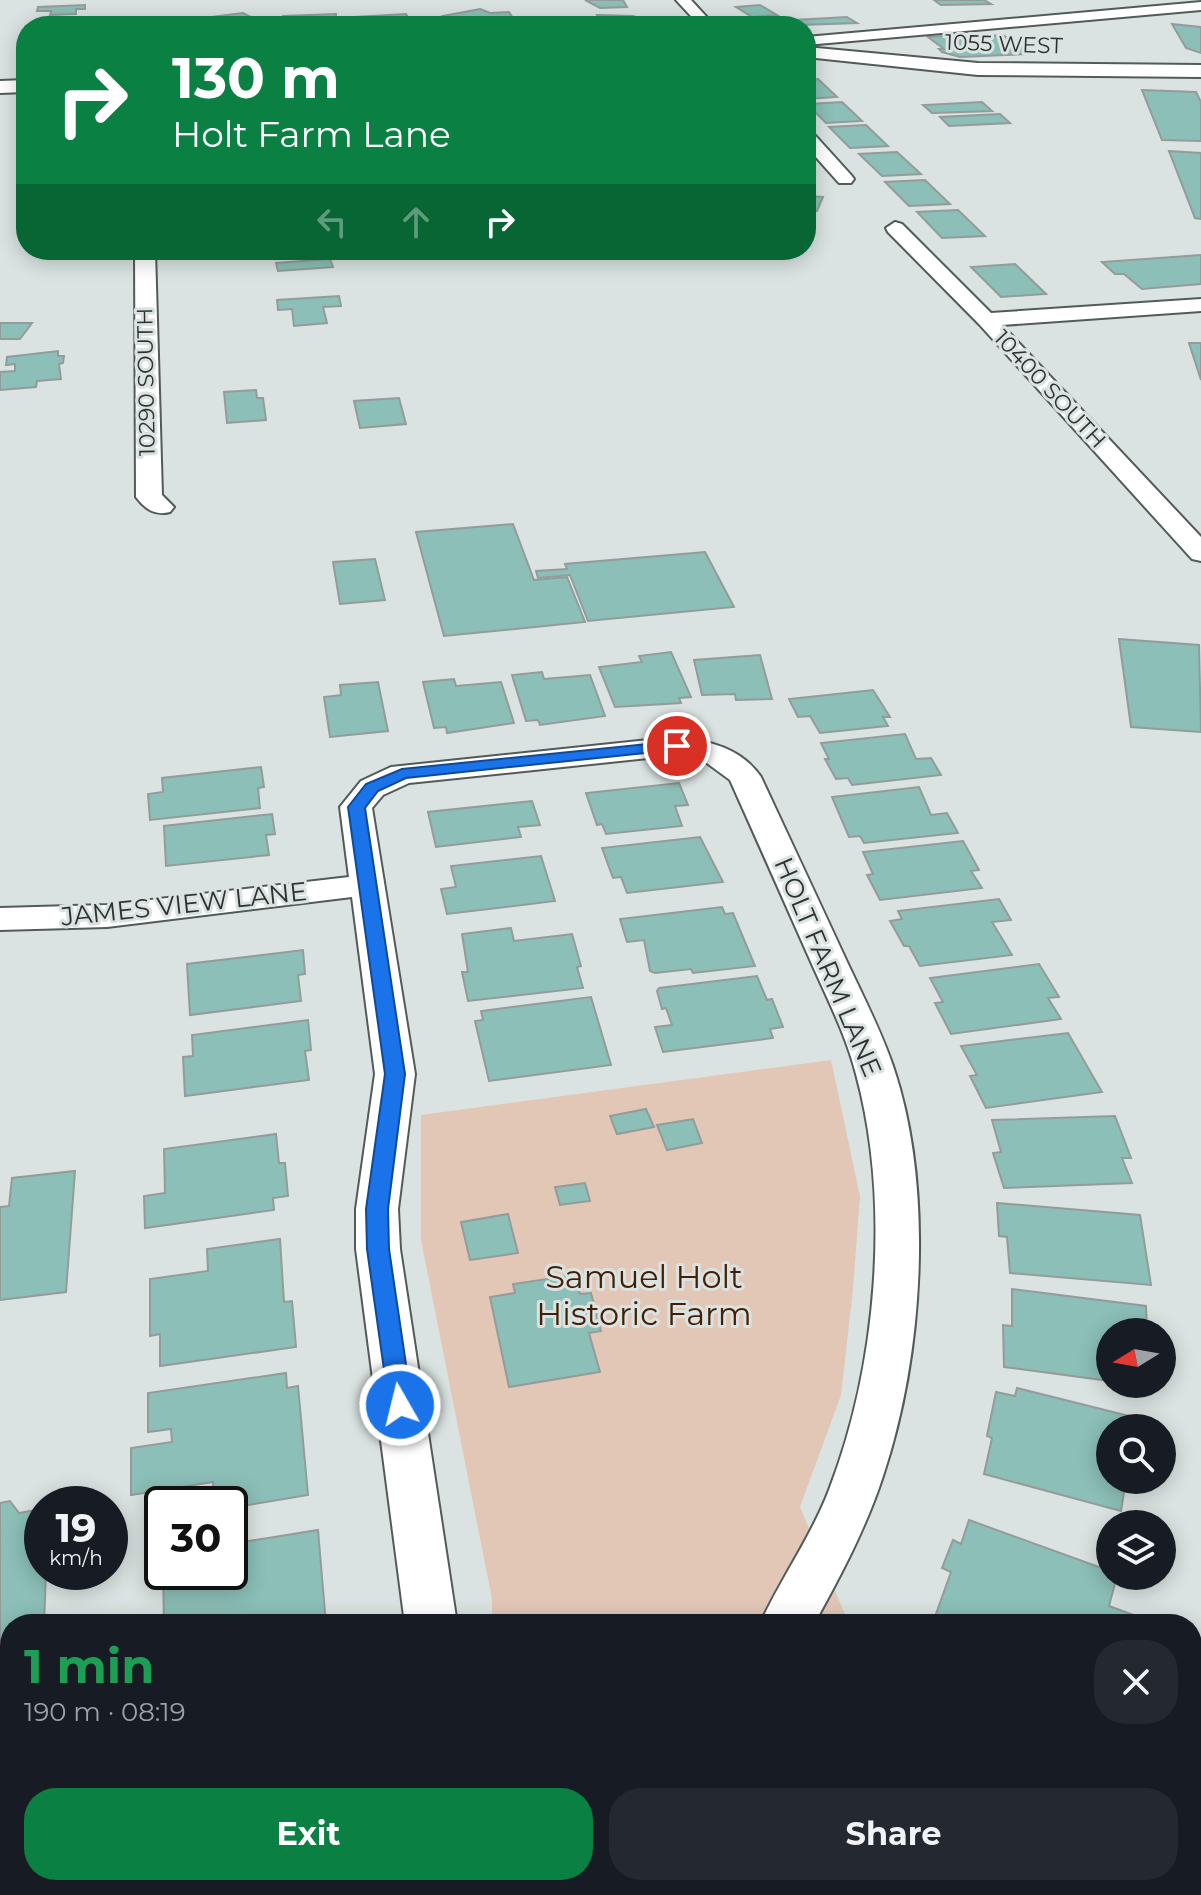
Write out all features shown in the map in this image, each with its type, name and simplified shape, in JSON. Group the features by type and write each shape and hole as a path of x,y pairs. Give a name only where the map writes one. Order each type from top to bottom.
{"street":[{"path":"683,0 698,16"},
{"path":"547,5 553,16"},
{"path":"816,40 1201,6"},
{"name":"1055 WEST","path":"816,53 978,69 1201,71"},
{"path":"816,147 845,179"},
{"name":"10400 SOUTH","path":"895,228 986,320 1201,553"},
{"name":"10290 SOUTH","path":"145,260 149,497 161,507"},
{"path":"986,320 1201,305"},
{"name":"HOLT FARM LANE","path":"367,885 356,818 362,797 372,788 402,774 677,746 703,750 726,759 745,777 857,1023 876,1072 895,1176 895,1259 888,1339 861,1470 830,1549 792,1614"},
{"path":"367,885 395,1074 377,1209 378,1249 430,1614"},
{"name":"JAMES VIEW LANE","path":"0,919 107,916 367,885"}],"green space":[{"name":"Samuel Holt Historic Farm","path":"831,1060 860,1196 841,1395 800,1507 845,1614 492,1614 492,1599 421,1240 421,1115"}],"building":[{"path":"585,0 623,0 627,7 600,8"},
{"path":"934,0 984,0 991,4 941,5"},
{"path":"85,5 85,9 76,9 76,14 50,15 51,11 37,11 38,7"},
{"path":"760,5 777,15 750,16 736,7"},
{"path":"480,9 490,13 509,12 512,16 443,16"},
{"path":"243,13 249,16 219,16"},
{"path":"336,14 336,16 283,16"},
{"path":"847,17 857,23 816,24 816,19"},
{"path":"1172,24 1201,27 1201,53 1186,48"},
{"path":"956,34 968,37 1003,35 1030,54 960,57 942,52 939,49 944,49 928,37"},
{"path":"818,79 837,97 816,98"},
{"path":"1142,90 1196,92 1201,102 1201,141 1162,140"},
{"path":"842,102 862,121 826,123 816,113 816,103"},
{"path":"982,102 992,111 932,113 923,105"},
{"path":"1000,114 1010,123 949,126 940,117"},
{"path":"866,125 888,146 850,148 829,127"},
{"path":"1169,151 1201,153 1201,219 1195,218"},
{"path":"897,152 921,174 882,176 859,154"},
{"path":"925,180 950,204 909,206 885,182"},
{"path":"816,197 823,197 817,211"},
{"path":"958,210 985,236 942,238 917,212"},
{"path":"1201,255 1201,284 1142,289 1124,274 1115,274 1102,262"},
{"path":"330,260 333,267 278,271 276,263"},
{"path":"1015,264 1046,294 1001,297 971,267"},
{"path":"339,296 341,306 323,307 327,323 294,326 292,309 278,310 277,300"},
{"path":"0,323 32,323 20,339 0,339"},
{"path":"1189,343 1201,343 1201,380"},
{"path":"58,351 58,356 64,356 63,363 59,364 61,379 37,381 36,387 0,390 0,372 15,371 15,364 6,365 7,357"},
{"path":"256,390 257,398 263,398 266,420 227,423 224,392"},
{"path":"399,398 406,424 360,428 354,401"},
{"path":"513,524 534,580 567,577 585,622 444,636 416,532"},
{"path":"705,552 734,607 588,621 570,575 538,578 536,571 567,569 565,564"},
{"path":"375,559 385,600 340,604 333,562"},
{"path":"1119,639 1199,645 1201,732 1131,727"},
{"path":"671,652 691,697 679,698 681,703 615,707 599,667 642,662 639,656"},
{"path":"760,655 772,699 736,700 735,694 702,695 694,660"},
{"path":"542,672 544,679 590,675 605,716 540,725 538,720 526,721 512,675"},
{"path":"454,679 456,686 501,682 514,723 447,733 446,727 434,728 423,682"},
{"path":"378,682 388,731 330,737 324,697 341,695 340,685"},
{"path":"873,690 890,717 883,717 888,726 820,733 810,716 798,717 789,699"},
{"path":"905,734 916,759 931,758 941,775 852,785 848,778 836,779 825,759 829,759 821,743"},
{"path":"261,767 264,787 258,788 260,808 150,820 148,794 163,792 162,778"},
{"path":"679,783 688,805 675,806 682,826 606,834 602,824 597,825 586,793"},
{"path":"919,787 931,815 947,813 958,833 864,843 860,836 849,837 832,797"},
{"path":"532,801 540,825 518,827 521,837 436,847 428,812"},
{"path":"272,814 275,834 266,835 269,855 166,866 164,826"},
{"path":"700,837 723,882 627,893 621,877 613,878 602,848"},
{"path":"963,841 979,870 971,871 982,888 880,900 867,875 873,874 863,852"},
{"path":"541,856 555,901 447,914 441,889 456,887 451,866"},
{"path":"999,899 1011,920 992,922 1012,955 920,966 890,921 902,919 898,911"},
{"path":"722,907 725,914 733,913 755,966 693,973 691,969 655,973 650,971 644,940 627,942 620,919"},
{"path":"511,928 514,941 572,934 581,966 577,967 583,988 468,1001 462,972 468,972 462,934"},
{"path":"303,950 305,974 298,975 301,1001 190,1015 187,964"},
{"path":"1039,964 1059,997 1048,998 1061,1019 951,1034 935,1003 943,1002 930,978"},
{"path":"757,976 767,1000 772,999 783,1027 770,1029 773,1038 663,1052 655,1027 672,1025 666,1008 662,1009 657,991 659,988"},
{"path":"591,997 611,1065 489,1081 475,1021 483,1020 481,1011"},
{"path":"308,1020 311,1050 305,1051 309,1080 185,1096 183,1057 193,1056 192,1035"},
{"path":"1068,1033 1102,1092 986,1108 970,1076 977,1075 961,1046"},
{"path":"646,1109 654,1127 617,1134 610,1116"},
{"path":"1115,1116 1131,1158 1122,1158 1132,1183 1004,1188 993,1153 1001,1152 992,1120"},
{"path":"693,1119 702,1143 667,1150 657,1125"},
{"path":"276,1134 279,1163 285,1163 288,1196 273,1198 274,1210 145,1228 144,1196 165,1193 164,1149"},
{"path":"75,1171 66,1292 0,1300 0,1207 9,1206 12,1178"},
{"path":"585,1183 590,1201 560,1205 555,1187"},
{"path":"997,1203 1140,1215 1151,1285 1010,1273 1007,1237 999,1236"},
{"path":"508,1214 518,1253 470,1260 461,1222"},
{"path":"280,1239 284,1302 292,1301 296,1347 160,1366 160,1334 150,1336 150,1279 208,1271 207,1249"},
{"path":"574,1275 580,1294 591,1293 601,1331 589,1333 600,1372 509,1387 490,1297 515,1293 513,1284"},
{"path":"1012,1289 1146,1306 1146,1318 1096,1318 1096,1379 1004,1367 1003,1325 1012,1326"},
{"path":"286,1373 287,1388 298,1386 308,1495 248,1505 248,1486 213,1486 213,1482 188,1486 144,1486 144,1493 131,1495 131,1448 172,1442 171,1429 148,1432 148,1393"},
{"path":"1017,1388 1121,1414 1096,1414 1096,1494 1124,1494 1121,1510 984,1474 992,1438 987,1436 996,1392 1015,1396"},
{"path":"10,1501 19,1513 24,1512 24,1590 45,1590 44,1614 0,1614 0,1503"},
{"path":"969,1520 1096,1566 1096,1590 1113,1590 1109,1606 1131,1614 936,1614 951,1572 942,1568 953,1540 961,1544"},
{"path":"318,1530 325,1614 164,1614 163,1590 248,1590 248,1541"}],"route":[{"path":"400,1405 378,1249 377,1209 395,1074 356,807 372,788 402,774 677,746"}]}
